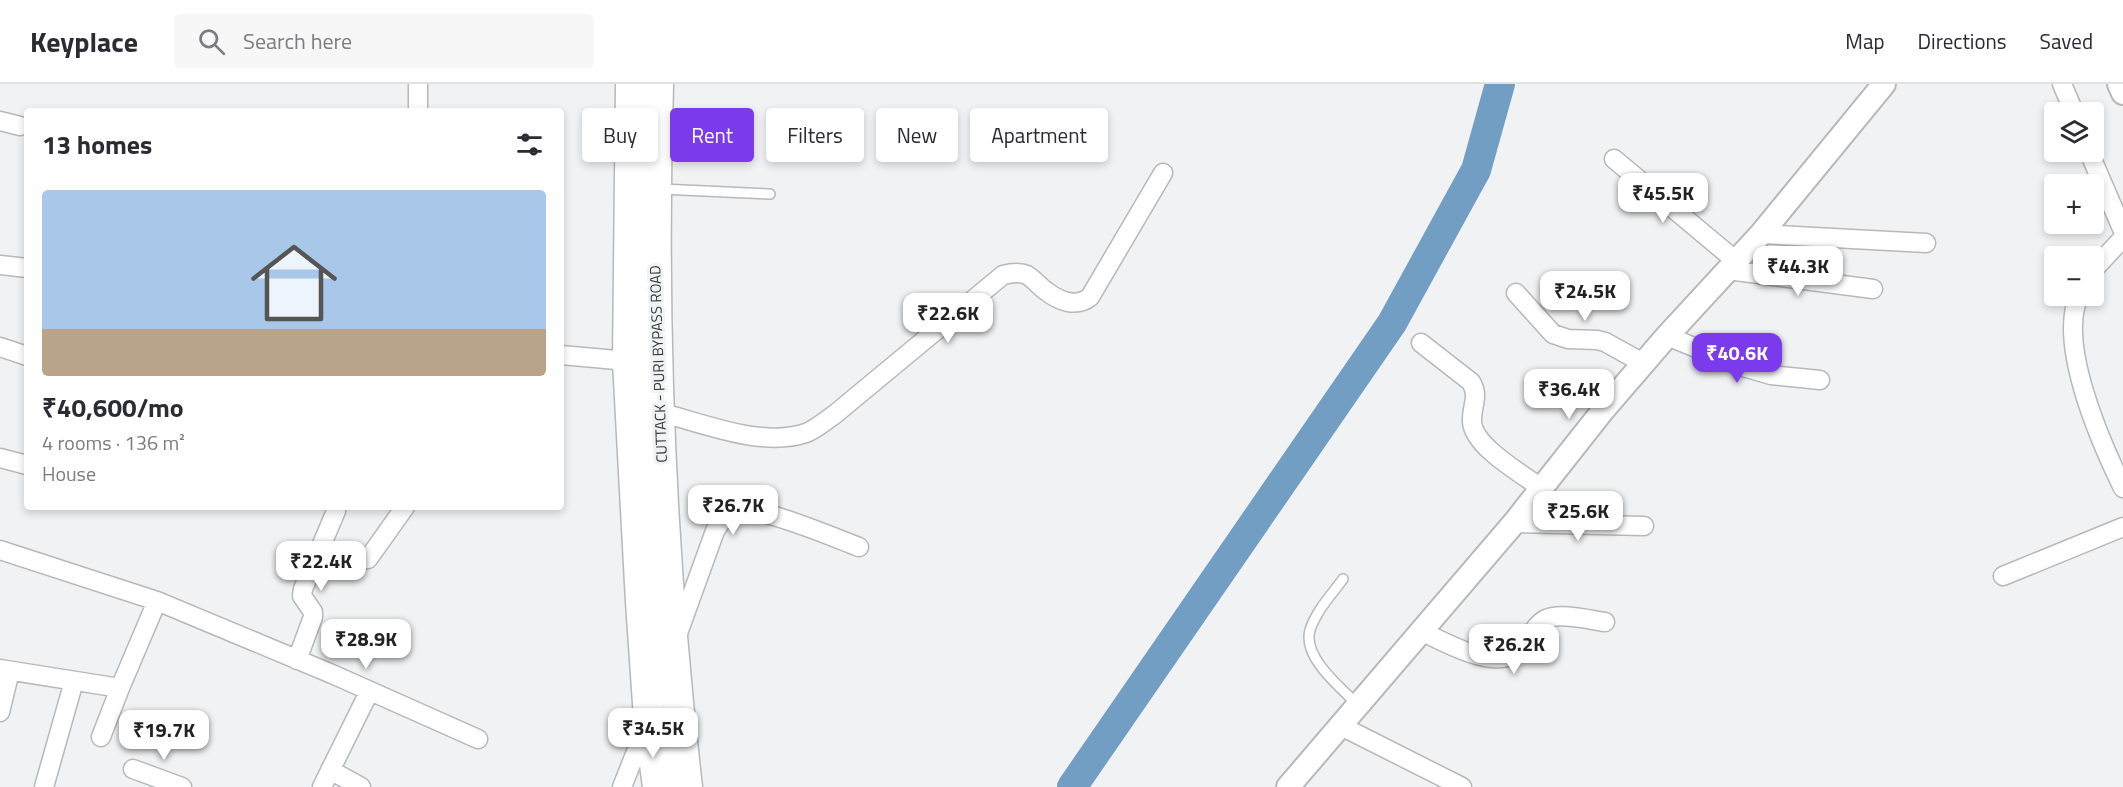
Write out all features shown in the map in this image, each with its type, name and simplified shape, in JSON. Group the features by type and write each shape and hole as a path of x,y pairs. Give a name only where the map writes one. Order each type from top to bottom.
{"highway":[{"name":"CUTTACK - PURI BYPASS ROAD","path":"631,84 627,361 649,718 658,787"},
{"name":"CUTTACK - PURI BYPASS ROAD","path":"658,84 655,314 659,412 672,649 687,787"}],"street":[{"path":"418,84 418,107"},
{"path":"1288,787 1514,523 1643,363 1761,234 1884,84"},
{"path":"2062,84 2070,102"},
{"path":"2119,84 2123,93"},
{"path":"0,121 20,126"},
{"path":"1614,159 1732,265 1873,289"},
{"path":"2093,162 2123,231"},
{"path":"659,412 756,437 780,439 807,432 834,415 1004,274 1014,272 1028,275 1047,292 1061,300 1082,303 1089,297 1162,173"},
{"path":"1761,234 1926,243"},
{"path":"2104,258 2123,238"},
{"path":"0,266 24,268"},
{"path":"1516,293 1553,334 1568,339 1605,342 1643,363"},
{"path":"2076,306 2073,335 2076,364 2106,453 2123,488"},
{"path":"1667,336 1740,366 1771,375 1820,380"},
{"path":"1421,343 1472,381 1477,397 1472,420 1474,432 1484,446 1541,488"},
{"path":"0,348 24,355"},
{"path":"564,355 627,361"},
{"path":"0,458 24,464"},
{"path":"326,548 358,561 368,559 403,510"},
{"path":"672,649 715,531 721,521 734,511 756,510 858,547"},
{"path":"297,660 313,617 313,612 302,596 303,589 326,548 336,511"},
{"path":"1514,523 1644,526"},
{"path":"2003,576 2123,527"},
{"path":"0,550 157,602 478,739"},
{"path":"101,737 157,602"},
{"path":"1421,631 1487,658 1508,658 1518,652 1545,619 1558,616 1605,622"},
{"path":"0,712 5,670 120,688"},
{"path":"44,787 74,681"},
{"path":"322,787 369,692"},
{"path":"622,787 649,718"},
{"path":"1341,726 1462,787"},
{"path":"133,769 182,787"},
{"path":"330,770 361,787"}],"lane":[{"path":"656,189 770,194"},
{"path":"1343,579 1316,618 1310,631 1309,641 1311,653 1320,665 1358,705"}],"waterway":[{"path":"1072,787 1392,323 1476,170 1500,84"}]}
